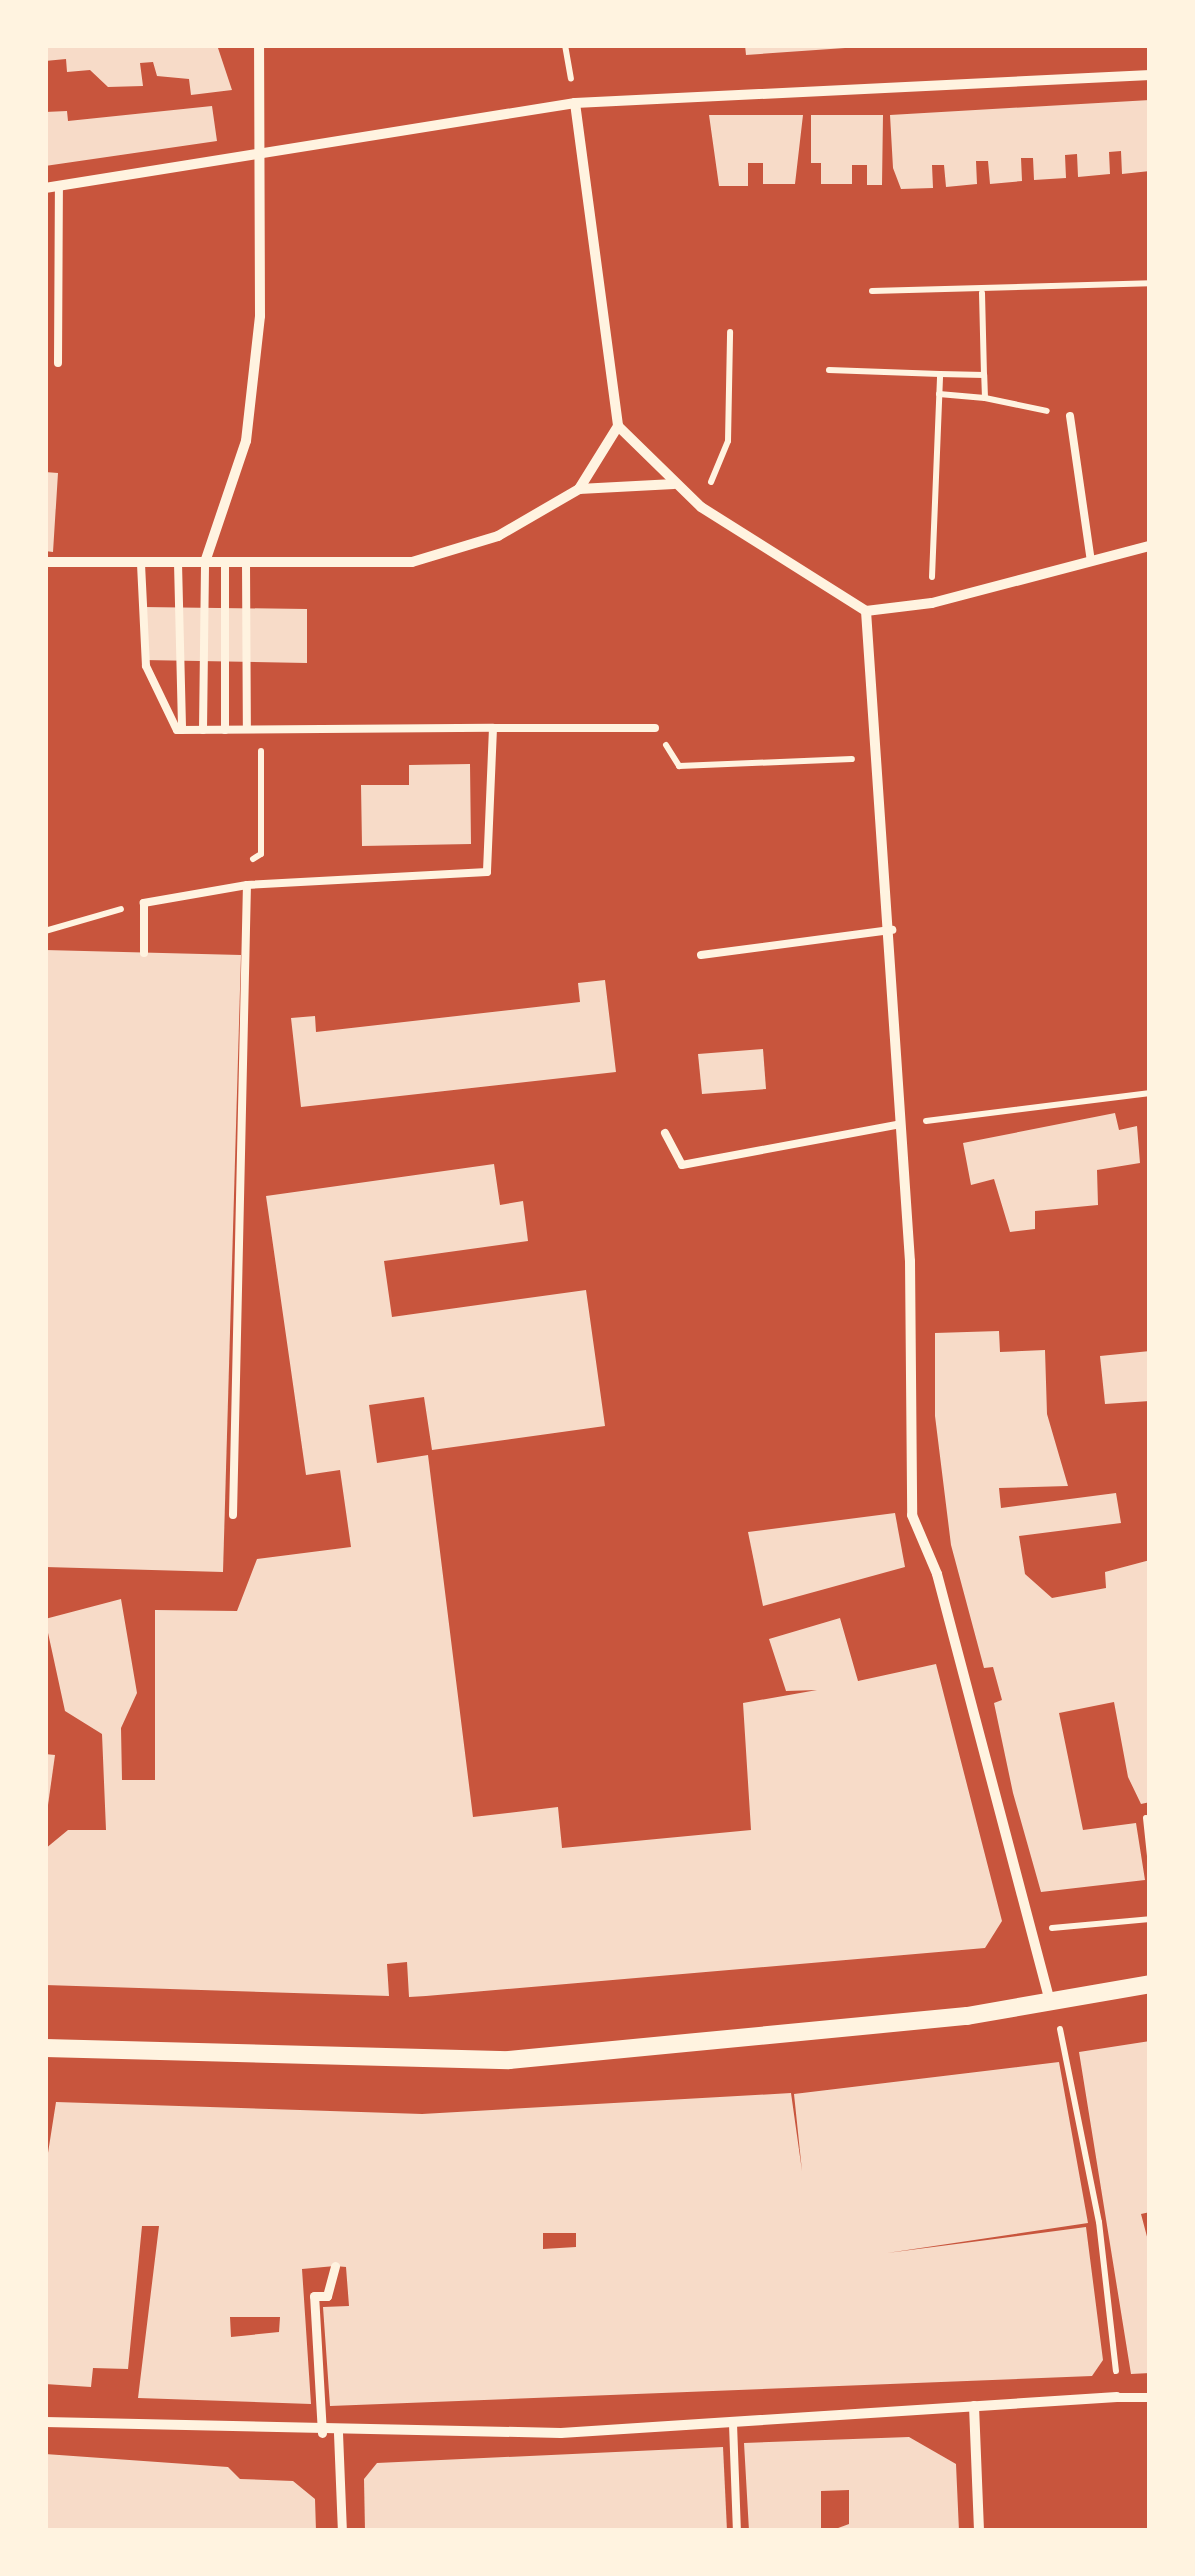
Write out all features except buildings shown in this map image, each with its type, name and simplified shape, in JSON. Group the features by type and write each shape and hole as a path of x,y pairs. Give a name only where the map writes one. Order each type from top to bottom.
{"street":[{"path":"204,562 246,441 260,316 259,45"},
{"path":"45,188 260,158 575,103 1150,76"},
{"path":"575,103 618,426 701,506 866,611 932,603 1150,546"},
{"path":"579,489 618,426"},
{"path":"45,562 412,562 498,536 579,489 674,484"},
{"path":"866,611 871,758 892,930 895,1125 910,1261 912,1515 937,1574 1050,2005"},
{"path":"45,2048 509,2060 1050,2005 1150,1984"},
{"path":"322,2433 314,2296 327,2296 335,2266"},
{"path":"45,2422 322,2433 733,2424 1150,2396"},
{"path":"974,2406 979,2531"},
{"path":"338,2433 342,2531"}],"lane":[{"path":"58,363 59,186"},
{"path":"1070,416 1091,561"},
{"path":"203,730 204,562"},
{"path":"225,562 225,730"},
{"path":"246,562 248,729"},
{"path":"178,563 182,730"},
{"path":"141,564 146,666 182,730"},
{"path":"144,953 144,903 248,884 488,872 493,728"},
{"path":"182,730 655,728"},
{"path":"233,1515 248,884"},
{"path":"701,956 892,930"},
{"path":"666,1133 682,1164 895,1125"},
{"path":"733,2424 737,2531"}],"path":[{"path":"872,291 982,292 1150,283"},
{"path":"982,292 985,398"},
{"path":"701,506 728,440 730,332"},
{"path":"829,370 984,374"},
{"path":"932,603 940,374"},
{"path":"939,394 985,398 1070,416"},
{"path":"655,728 679,766 871,758"},
{"path":"261,753 261,826"},
{"path":"45,931 144,903"},
{"path":"895,1125 1150,1093"},
{"path":"1146,1818 1150,1856"},
{"path":"1031,1930 1150,1918"},
{"path":"1050,2005 1070,2055 1099,2222 1117,2397"},
{"path":"45,2093 45,2148"}]}
